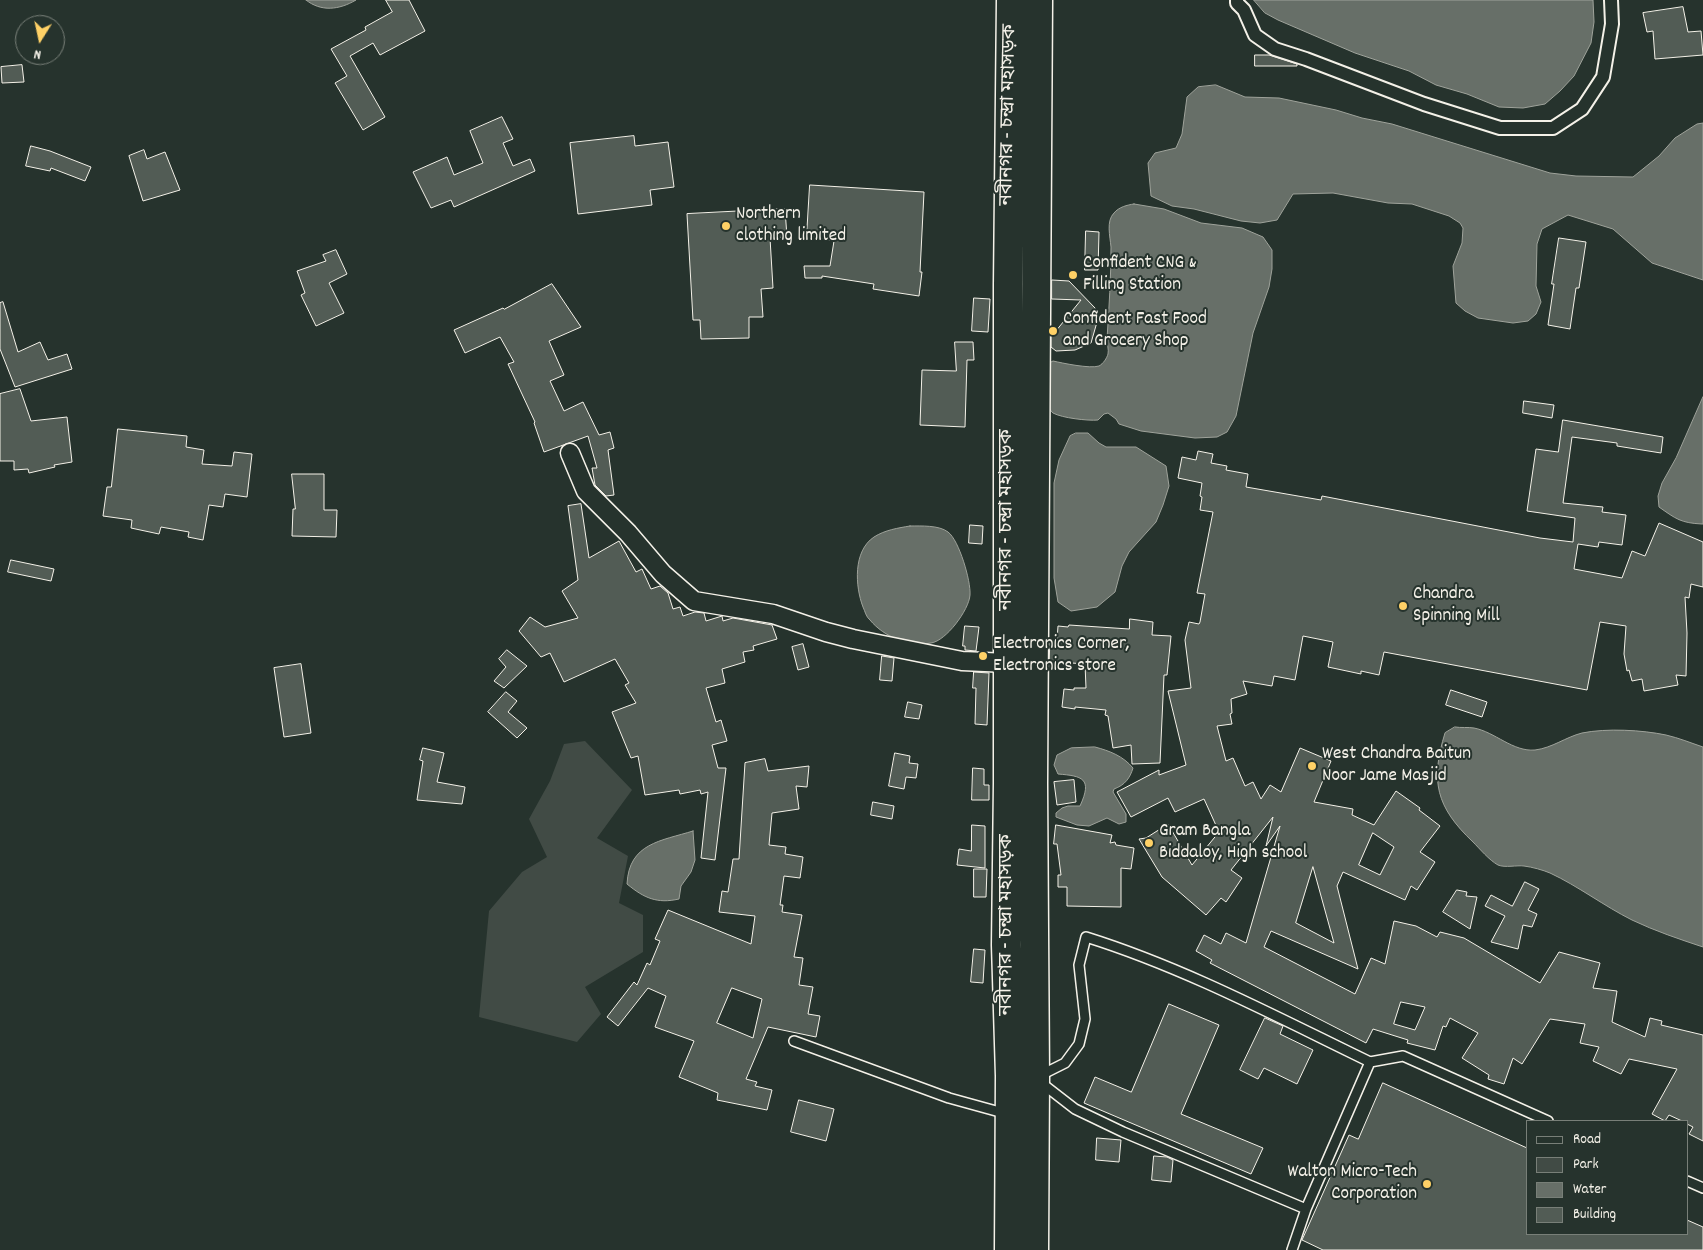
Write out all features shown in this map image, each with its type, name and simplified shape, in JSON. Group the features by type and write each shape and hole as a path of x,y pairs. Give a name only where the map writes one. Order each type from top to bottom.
{"highway":[{"name":"নবীনগর - চন্দ্রা মহাসড়ক","path":"1009,1250 1010,1076 1006,945 1011,0"},
{"name":"নবীনগর - চন্দ্রা মহাসড়ক","path":"1034,1250 1033,783 1038,0"}],"street":[{"path":"1237,0 1237,3 1244,10 1255,35 1275,49 1424,104 1500,128 1553,128 1582,109 1603,77 1612,24 1611,0"},
{"path":"570,453 586,490 628,533 663,574 694,601 773,614 852,639 962,661 1008,663"}],"lane":[{"path":"1306,1209 1123,1132 1074,1109 1035,1078 1065,1063 1079,1044 1084,1019 1079,965 1086,937 1126,950 1190,976 1370,1062 1403,1056 1546,1120"},
{"path":"794,1041 949,1098 1009,1115"},
{"path":"1292,1250 1306,1209 1370,1062"},
{"path":"1688,1181 1703,1188"}],"green space":[{"path":"585,741 632,790 597,838 628,856 619,903 643,915 643,952 585,987 601,1014 577,1042 479,1017 489,911 522,872 547,857 529,819 550,781 564,744"}],"water":[{"path":"306,0 356,0 337,8 324,8"},
{"path":"1254,0 1593,0 1594,22 1591,43 1574,76 1560,91 1545,104 1523,108 1499,107 1467,94 1436,85 1409,71 1355,53 1278,20 1265,13"},
{"path":"1216,85 1245,97 1279,98 1392,124 1550,173 1576,176 1633,177 1659,156 1675,138 1697,124 1703,123 1703,280 1652,263 1613,229 1568,215 1542,229 1537,244 1536,286 1541,302 1536,314 1528,321 1513,323 1478,318 1465,311 1456,303 1453,266 1462,243 1463,228 1460,223 1449,216 1412,204 1388,203 1333,193 1293,194 1277,220 1260,223 1241,221 1194,209 1172,206 1151,196 1148,163 1155,153 1176,148 1182,134 1187,97 1198,87"},
{"path":"1134,204 1164,209 1201,223 1242,228 1263,237 1272,250 1272,269 1269,287 1253,333 1236,416 1227,432 1217,437 1195,438 1141,431 1119,424 1108,413 1098,420 1069,418 1053,413 1047,403 1049,363 1053,361 1095,367 1105,361 1108,351 1110,293 1111,247 1109,224 1116,211"},
{"path":"1703,397 1702,524 1689,523 1670,515 1659,507 1658,496 1662,483 1676,458"},
{"path":"1076,433 1088,433 1106,447 1136,447 1166,466 1169,486 1156,522 1129,552 1122,566 1115,592 1097,607 1071,611 1058,602 1054,578 1054,483 1059,460 1070,436"},
{"path":"910,526 935,527 948,532 956,543 964,561 969,580 970,595 966,609 950,631 937,641 931,643 906,642 882,631 867,616 858,589 859,560 867,543 883,533"},
{"path":"1455,727 1482,730 1512,745 1527,750 1547,747 1582,733 1613,730 1666,735 1703,747 1703,947 1632,920 1550,873 1524,866 1501,866 1488,857 1451,817 1444,805 1440,792 1438,765 1440,750 1445,733"},
{"path":"1095,747 1116,754 1133,768 1126,781 1114,789 1113,792 1126,814 1126,822 1119,824 1107,818 1089,826 1077,825 1056,817 1056,813 1062,808 1080,806 1085,789 1083,780 1073,776 1058,774 1054,765 1057,755 1071,748"},
{"path":"693,831 695,860 691,872 681,886 679,899 664,901 651,899 627,884 629,870 640,852 659,841"}],"building":[{"path":"386,0 409,0 425,31 380,55 373,43 350,56 385,117 363,130 335,83 347,76 331,49 366,30 365,27 392,12"},
{"path":"1683,7 1688,32 1701,31 1703,55 1655,59 1653,31 1647,32 1643,13"},
{"path":"1255,55 1269,55 1297,64 1297,66 1255,66"},
{"path":"22,65 24,82 2,83 1,67"},
{"path":"502,117 513,139 503,143 513,166 530,159 535,171 454,207 451,200 431,208 413,172 447,157 454,175 483,163 470,131"},
{"path":"634,136 635,146 668,142 674,187 650,190 652,205 578,214 570,143"},
{"path":"31,146 50,151 91,167 85,181 51,168 50,171 26,166"},
{"path":"144,150 147,159 165,152 180,190 143,201 129,156"},
{"path":"810,185 924,192 920,272 922,272 919,296 873,289 874,284 822,276 822,278 805,278 804,266 830,266 834,241 807,235"},
{"path":"785,209 787,237 770,238 773,288 761,289 763,317 749,317 749,338 701,339 700,320 693,320 687,214"},
{"path":"1086,231 1099,232 1098,270 1085,270"},
{"path":"1559,238 1586,242 1579,288 1576,288 1570,329 1548,325"},
{"path":"336,250 347,274 329,283 344,313 316,326 301,295 305,293 297,271 326,261 323,255"},
{"path":"1052,280 1069,281 1095,308 1097,322 1091,343 1075,350 1056,351 1051,347 1051,337 1081,300 1052,299"},
{"path":"552,284 581,327 549,341 564,375 550,381 564,411 583,402 599,435 610,432 614,448 608,450 614,495 606,496 595,485 592,468 597,468 588,436 544,452 535,422 508,364 514,362 500,337 465,353 454,330 504,309"},
{"path":"974,298 990,299 988,332 972,331"},
{"path":"3,302 18,352 40,342 48,360 67,354 72,369 15,387 0,349 0,303"},
{"path":"955,342 973,342 974,360 967,360 965,427 920,425 922,370 956,371"},
{"path":"20,389 31,421 67,417 72,462 54,465 55,467 29,473 28,469 14,470 14,461 0,461 0,394"},
{"path":"1524,401 1554,405 1552,418 1523,413"},
{"path":"1563,420 1663,437 1661,453 1617,446 1617,443 1572,437 1563,503 1603,507 1602,512 1626,515 1622,545 1599,542 1598,547 1578,544 1574,569 1622,578 1632,551 1645,556 1659,523 1703,542 1703,587 1691,584 1689,598 1685,597 1687,633 1686,676 1676,675 1678,685 1644,691 1642,679 1632,681 1629,670 1627,671 1624,654 1626,626 1600,622 1587,690 1384,652 1379,675 1361,671 1361,674 1328,667 1333,642 1303,636 1295,680 1274,676 1272,686 1243,681 1247,694 1231,699 1232,713 1230,714 1232,724 1217,726 1226,761 1233,758 1245,786 1253,782 1261,799 1270,785 1281,792 1300,748 1331,761 1314,802 1353,809 1352,815 1374,825 1396,791 1420,808 1419,810 1440,826 1420,852 1435,862 1417,890 1411,886 1405,900 1343,872 1337,886 1358,969 1271,931 1264,947 1355,994 1371,958 1385,964 1394,921 1416,926 1437,937 1440,932 1464,938 1540,983 1559,952 1600,963 1593,988 1617,991 1612,1022 1645,1037 1650,1018 1662,1021 1661,1025 1703,1035 1703,1141 1689,1134 1693,1127 1688,1124 1688,1120 1680,1120 1669,1115 1666,1120 1663,1120 1652,1114 1677,1069 1629,1059 1621,1074 1593,1061 1599,1047 1580,1043 1585,1024 1550,1019 1522,1064 1513,1058 1504,1084 1488,1079 1489,1075 1462,1058 1478,1033 1450,1018 1446,1027 1443,1026 1435,1050 1407,1043 1408,1040 1373,1029 1366,1043 1210,963 1212,960 1196,951 1204,935 1221,944 1226,933 1246,943 1280,826 1266,846 1273,817 1231,870 1242,878 1226,902 1221,898 1206,915 1162,877 1139,839 1146,838 1168,824 1192,865 1219,832 1204,799 1175,812 1168,798 1131,817 1117,792 1159,770 1159,775 1186,765 1168,691 1191,688 1185,640 1189,622 1199,624 1200,622 1205,594 1197,593 1213,512 1200,510 1202,483 1178,478 1182,457 1196,460 1198,451 1213,454 1211,463 1227,466 1226,470 1248,474 1246,487 1321,500 1322,496 1540,538 1573,542 1575,518 1527,511 1536,449 1558,452","holes":["1373,833 1394,847 1380,875 1359,865","1313,867 1334,943 1296,923","1401,1002 1425,1007 1415,1030 1394,1024"]},
{"path":"118,429 187,436 186,447 204,450 202,464 232,466 234,452 252,454 247,497 225,494 223,507 209,505 203,540 188,537 189,532 161,527 159,534 131,528 132,520 103,516 107,487 111,487"},
{"path":"292,474 324,474 324,510 337,510 336,537 292,536 293,509 295,509"},
{"path":"581,504 589,558 619,541 636,572 642,569 651,589 660,586 668,593 673,609 680,607 683,616 695,612 704,613 706,621 722,616 723,621 733,618 772,625 777,639 753,646 754,650 743,652 745,662 722,669 725,683 706,688 716,722 721,720 727,741 712,745 718,768 726,768 715,860 701,858 708,792 701,794 700,790 680,794 679,790 645,795 638,756 631,758 612,712 636,703 625,685 629,683 615,659 564,682 550,653 541,657 519,631 530,617 545,627 578,618 562,591 578,580 568,506"},
{"path":"970,525 983,526 982,544 969,543"},
{"path":"11,560 54,569 51,581 8,572"},
{"path":"1130,619 1153,622 1152,635 1171,636 1167,675 1164,675 1160,763 1132,764 1131,745 1113,748 1108,716 1105,715 1106,710 1062,707 1064,689 1086,688 1085,664 1049,663 1050,640 1057,640 1058,626 1129,629"},
{"path":"965,626 979,627 976,651 965,650 965,646 963,646"},
{"path":"803,644 809,667 798,670 792,647"},
{"path":"507,650 527,666 504,688 494,681 506,667 499,659"},
{"path":"882,656 894,658 892,681 880,680"},
{"path":"301,664 311,733 284,737 274,668"},
{"path":"974,672 989,673 987,725 975,724 976,688 973,688"},
{"path":"1451,690 1487,702 1482,717 1446,705"},
{"path":"506,692 517,701 508,712 527,728 517,738 488,712"},
{"path":"908,702 922,705 919,719 905,717"},
{"path":"423,748 444,753 437,782 465,787 462,804 417,800 423,761 420,760"},
{"path":"895,753 910,756 909,763 918,764 916,778 906,777 904,789 889,786"},
{"path":"765,759 768,771 809,766 807,787 796,786 799,809 772,813 769,845 786,847 785,854 803,857 800,878 784,876 780,905 783,905 782,912 802,915 794,957 803,958 799,985 813,987 808,1014 820,1016 816,1037 768,1027 746,1079 757,1082 755,1086 772,1090 767,1110 717,1100 718,1093 679,1077 694,1041 655,1027 666,996 648,988 618,1026 607,1017 634,982 637,985 647,963 650,965 660,941 655,939 668,910 751,944 755,916 719,912 722,891 728,892 733,859 739,859 745,763","holes":["732,988 762,999 753,1038 717,1023"]},
{"path":"973,768 984,769 984,785 989,785 989,800 972,800"},
{"path":"1074,780 1076,802 1057,805 1054,782"},
{"path":"873,802 894,806 892,819 871,815"},
{"path":"972,825 985,826 985,868 957,865 959,849 971,851"},
{"path":"1056,825 1112,835 1110,843 1115,842 1116,845 1134,848 1131,869 1121,868 1121,907 1067,906 1067,887 1058,887 1058,875 1061,875 1057,844 1054,844"},
{"path":"974,869 987,869 986,897 974,897"},
{"path":"1525,882 1539,889 1528,910 1537,914 1532,927 1523,925 1518,949 1491,942 1505,916 1485,906 1491,895 1512,906"},
{"path":"1457,890 1467,892 1466,896 1477,897 1470,929 1443,912"},
{"path":"974,949 985,950 983,983 971,982"},
{"path":"1169,1004 1219,1025 1181,1114 1263,1148 1251,1174 1084,1103 1095,1077 1131,1092"},
{"path":"1265,1018 1283,1026 1280,1034 1313,1050 1297,1084 1264,1068 1258,1079 1240,1070"},
{"name":"Walton Micro-Tech Corporation","path":"1383,1083 1526,1148 1526,1235 1688,1235 1688,1220 1703,1227 1703,1250 1323,1250 1302,1240 1349,1135 1358,1139"},
{"path":"799,1100 834,1109 826,1141 791,1132"},
{"path":"1097,1138 1121,1140 1119,1162 1096,1160"},
{"path":"1154,1156 1167,1157 1173,1160 1171,1182 1152,1180"}],"place":[{"name":"Northern clothing limited","path":"726,226"},
{"name":"Confident CNG & Filling Station","path":"1073,275"},
{"name":"Confident Fast Food and Grocery Shop","path":"1053,331"},
{"name":"Chandra Spinning Mill","path":"1403,606"},
{"name":"Electronics Corner, Electronics store","path":"983,656"},
{"name":"West Chandra Baitun Noor Jame Masjid","path":"1312,766"},
{"name":"Gram Bangla Biddaloy, High school","path":"1149,843"},
{"name":"Walton Micro-Tech Corporation","path":"1427,1184"}]}
